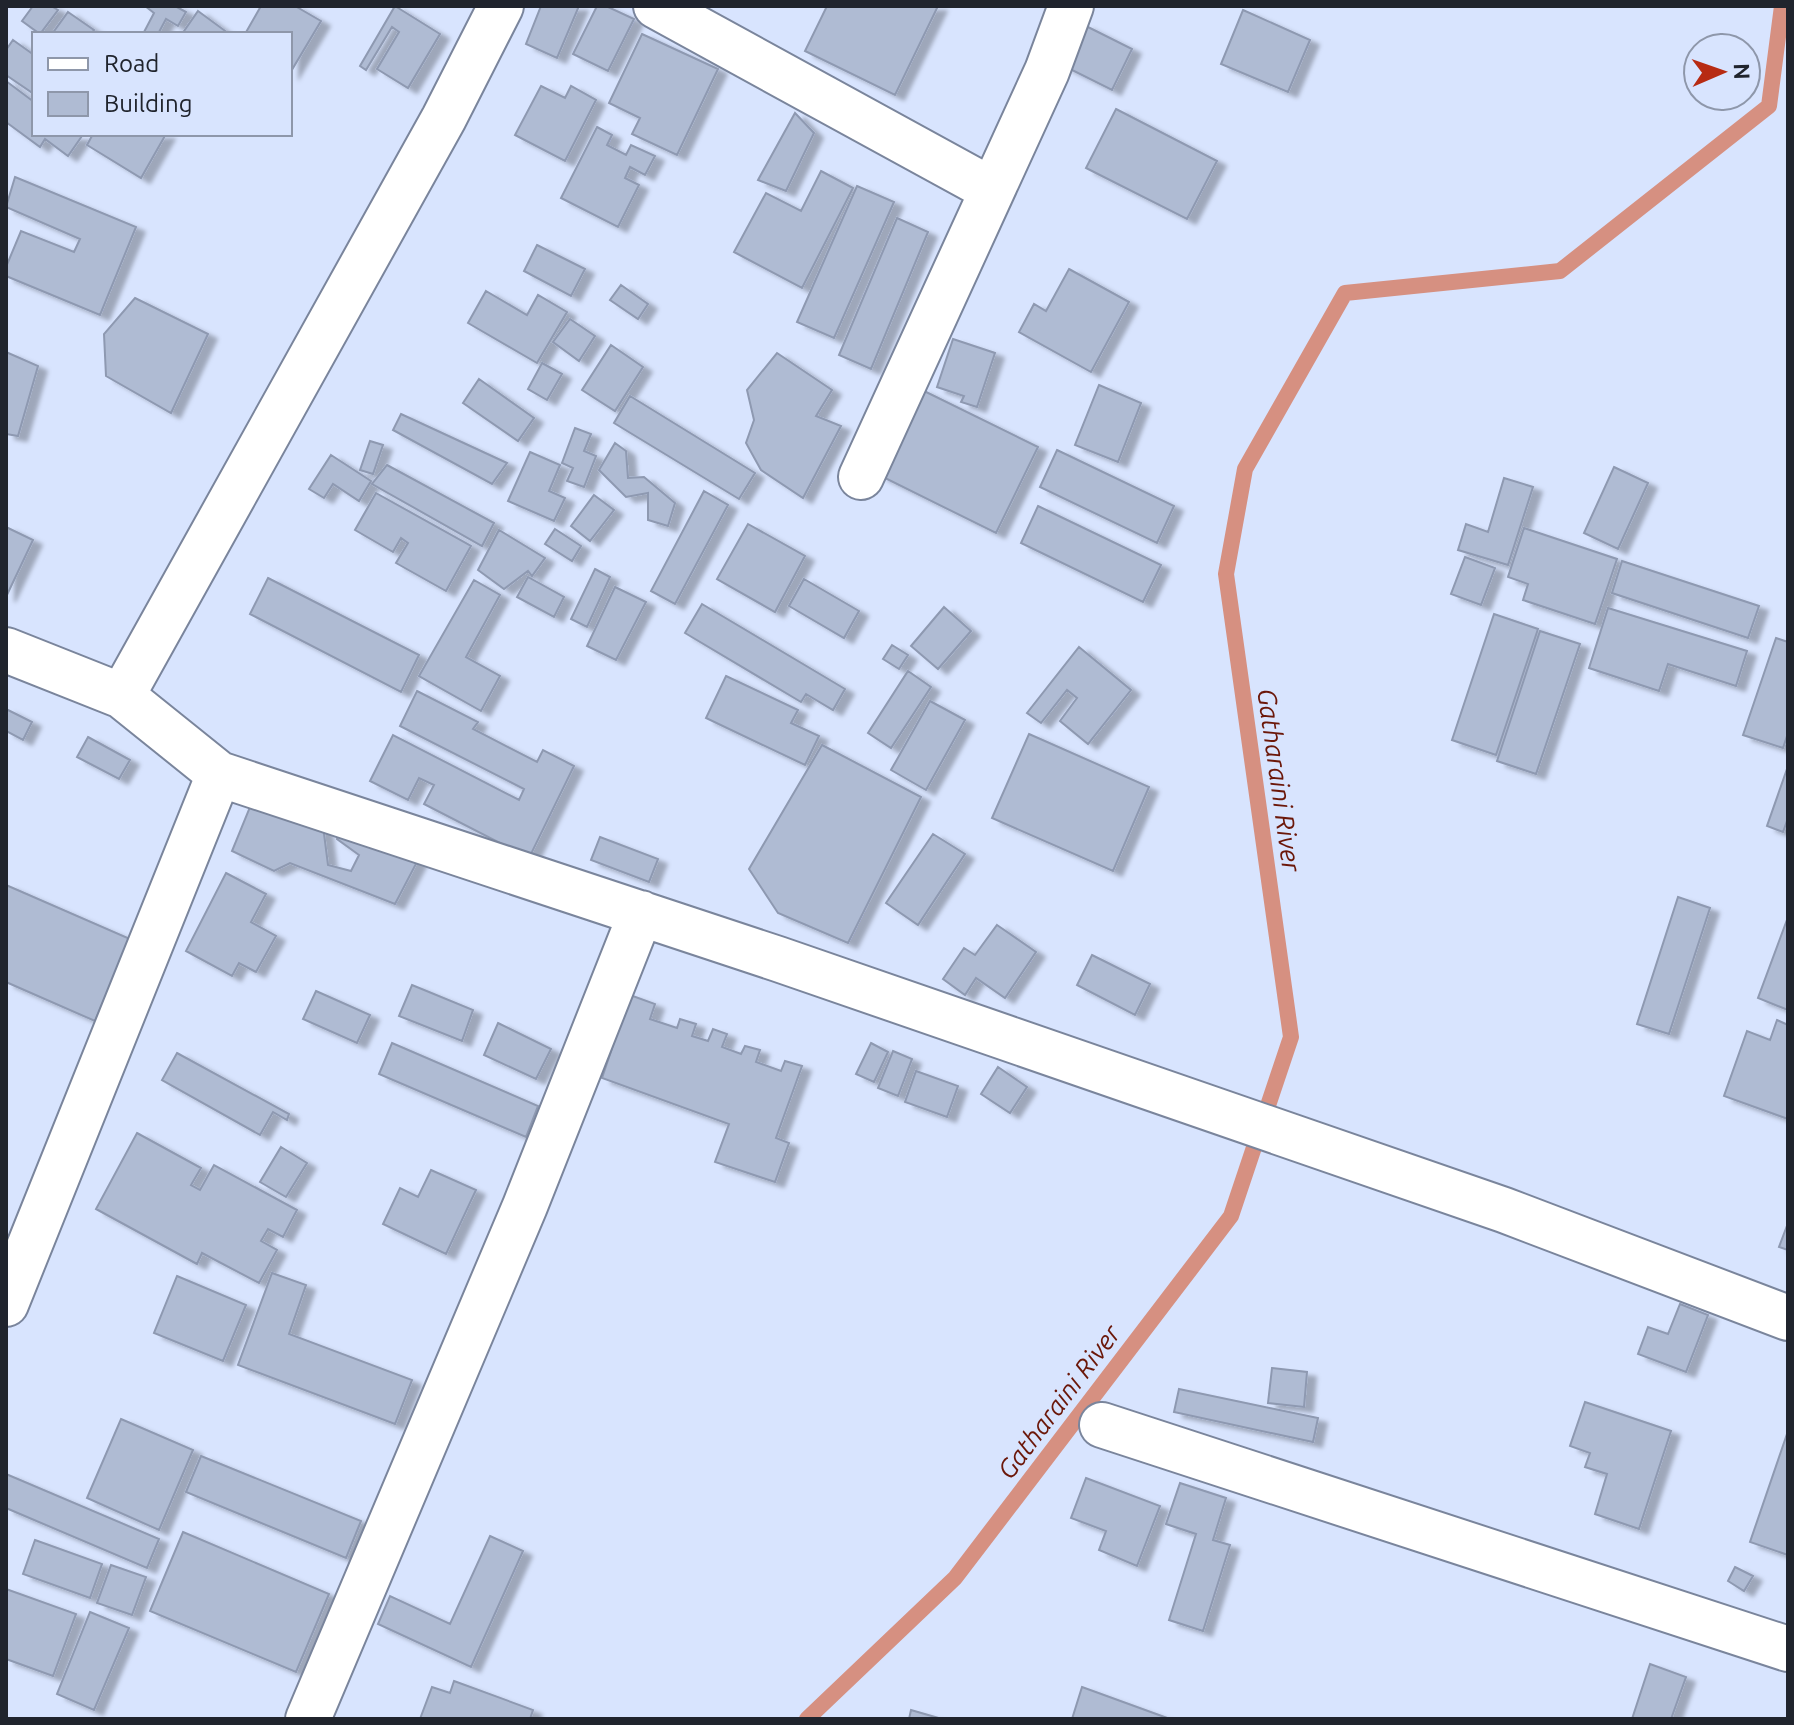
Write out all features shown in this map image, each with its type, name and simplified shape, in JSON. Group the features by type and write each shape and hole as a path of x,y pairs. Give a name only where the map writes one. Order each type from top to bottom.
{"street":[{"path":"122,696 444,118 501,6"},
{"path":"656,6 992,190"},
{"path":"861,477 1047,71 1071,6"},
{"path":"6,650 122,696 219,774 641,913 1504,1210 1788,1318"},
{"path":"6,1304 219,774"},
{"path":"308,1719 525,1206 641,913"},
{"path":"1102,1425 1788,1649"}],"building":[{"path":"33,6 51,6 58,10 42,32 22,21"},
{"path":"145,6 175,6 186,12 178,26 166,19 159,32 144,32 154,13"},
{"path":"261,6 295,6 321,21 292,70 292,32 246,32"},
{"path":"395,6 440,34 408,88 377,69 399,32 392,27 366,70 360,66"},
{"path":"541,6 579,6 557,58 526,44"},
{"path":"597,6 606,6 634,19 608,71 573,54"},
{"path":"827,6 938,6 895,95 805,51"},
{"path":"1243,10 1310,40 1288,92 1221,64"},
{"path":"198,11 227,32 183,32"},
{"path":"68,12 94,30 92,32 53,32"},
{"path":"1084,25 1132,49 1112,90 1064,66"},
{"path":"642,34 718,69 677,155 632,134 640,118 609,103"},
{"path":"13,40 32,54 32,93 6,75 6,50"},
{"path":"6,81 32,100 32,136 82,136 68,156 45,139 40,147 6,122"},
{"path":"541,86 565,98 571,86 596,100 565,161 515,135"},
{"path":"1116,109 1217,161 1187,219 1086,168"},
{"path":"795,113 814,133 786,191 758,180"},
{"path":"597,127 612,135 607,145 626,155 631,145 655,156 645,175 630,167 625,178 639,185 618,227 561,198"},
{"path":"92,136 165,136 141,178 87,145"},
{"path":"821,171 853,188 802,288 734,252 766,193 801,211"},
{"path":"15,177 136,227 100,315 6,276 6,267 21,231 74,252 80,239 6,207"},
{"path":"857,186 894,202 834,338 797,322"},
{"path":"897,218 928,232 871,369 839,355"},
{"path":"537,245 585,269 571,296 524,271"},
{"path":"1069,269 1129,302 1091,372 1019,332 1034,304 1046,311"},
{"path":"621,285 648,304 638,319 610,300"},
{"path":"486,291 527,315 538,295 567,312 537,363 468,323"},
{"path":"135,298 208,334 171,413 106,376 104,334"},
{"path":"570,319 595,336 579,361 553,342"},
{"path":"953,339 995,353 977,407 961,402 964,396 937,387"},
{"path":"611,345 643,367 615,411 582,390"},
{"path":"6,352 38,366 18,436 6,434"},
{"path":"777,353 832,390 816,416 841,426 803,498 761,470 746,443 754,420 747,390"},
{"path":"542,363 562,374 547,400 528,389"},
{"path":"479,379 534,418 518,441 463,403"},
{"path":"1099,385 1141,403 1118,462 1075,445"},
{"path":"920,389 1038,447 996,533 879,475"},
{"path":"630,396 755,473 739,499 614,423"},
{"path":"401,414 507,463 492,484 393,430"},
{"path":"575,428 591,434 584,451 596,456 584,487 567,481 573,468 562,463"},
{"path":"370,441 383,445 373,474 360,470"},
{"path":"615,443 626,451 628,478 644,477 675,503 668,526 648,520 648,493 626,497 599,470"},
{"path":"1057,450 1174,506 1157,543 1040,487"},
{"path":"530,452 560,465 549,491 565,498 554,521 508,501"},
{"path":"331,455 371,481 359,501 333,484 324,498 309,489"},
{"path":"387,465 494,523 482,546 372,484"},
{"path":"1614,467 1648,483 1618,549 1584,533"},
{"path":"1504,478 1533,487 1508,565 1458,550 1466,524 1488,532"},
{"path":"704,491 728,505 675,604 651,591"},
{"path":"376,493 471,546 446,591 396,563 408,543 401,538 393,552 355,530"},
{"path":"594,495 614,510 590,541 571,526"},
{"path":"1038,506 1161,565 1143,602 1021,543"},
{"path":"748,524 805,556 775,612 717,579"},
{"path":"6,527 33,540 6,597"},
{"path":"1524,528 1617,559 1595,624 1523,600 1528,584 1508,577"},
{"path":"555,529 581,546 572,561 545,544"},
{"path":"499,530 545,558 532,576 528,571 504,589 478,570"},
{"path":"1465,557 1495,568 1481,605 1451,594"},
{"path":"1622,561 1759,606 1748,638 1612,593"},
{"path":"595,569 610,577 587,627 571,619"},
{"path":"528,577 564,597 554,617 517,597"},
{"path":"268,578 419,655 401,692 250,614"},
{"path":"804,579 859,611 844,638 789,606"},
{"path":"474,580 500,595 466,657 500,676 481,711 419,676"},
{"path":"615,587 646,602 616,660 587,646"},
{"path":"702,604 845,689 833,710 806,694 801,702 685,633"},
{"path":"944,607 971,631 938,669 911,646"},
{"path":"1608,608 1747,651 1736,686 1668,664 1659,691 1589,668"},
{"path":"1494,614 1538,629 1496,755 1452,740"},
{"path":"1540,631 1580,644 1536,774 1497,761"},
{"path":"1776,638 1788,642 1788,733 1783,748 1743,735"},
{"path":"892,645 908,655 899,669 883,659"},
{"path":"1079,647 1131,690 1088,744 1060,721 1077,698 1067,690 1041,723 1027,713"},
{"path":"908,671 931,687 891,748 868,733"},
{"path":"726,676 798,710 791,723 819,736 805,765 706,718"},
{"path":"417,691 478,722 473,729 537,762 543,750 574,766 529,858 424,804 434,785 419,778 408,800 370,781 393,735 519,800 524,789 400,726"},
{"path":"930,701 965,720 926,790 891,770"},
{"path":"6,709 32,722 23,740 6,731"},
{"path":"1029,734 1149,787 1113,871 992,818"},
{"path":"88,737 130,760 119,779 77,757"},
{"path":"822,745 921,797 848,943 778,913 749,869"},
{"path":"1788,766 1788,818 1783,832 1767,826"},
{"path":"257,790 322,818 328,865 351,871 359,855 337,839 342,822 418,860 395,904 290,863 274,871 232,851"},
{"path":"933,834 965,854 918,925 886,903"},
{"path":"600,837 658,859 649,882 591,860"},
{"path":"226,873 266,894 251,922 276,936 256,972 239,963 232,976 186,951"},
{"path":"6,885 130,939 95,1021 6,982"},
{"path":"1678,897 1710,908 1669,1034 1637,1024"},
{"path":"1788,917 1788,1010 1758,998"},
{"path":"997,925 1036,952 1005,998 976,978 965,995 943,979 964,948 975,955"},
{"path":"1092,955 1150,984 1135,1015 1077,985"},
{"path":"412,985 473,1010 462,1041 399,1016"},
{"path":"316,991 370,1015 357,1043 303,1019"},
{"path":"630,995 655,1004 650,1019 677,1028 680,1019 696,1024 692,1036 708,1041 713,1029 727,1034 722,1047 741,1054 745,1046 760,1050 756,1062 781,1071 785,1061 802,1066 776,1138 789,1143 775,1182 715,1162 729,1124 602,1078"},
{"path":"1777,1020 1788,1025 1788,1119 1724,1096 1747,1031 1770,1040"},
{"path":"498,1023 551,1049 536,1079 484,1055"},
{"path":"392,1043 538,1106 526,1137 379,1074"},
{"path":"871,1043 888,1052 874,1082 856,1074"},
{"path":"893,1051 912,1059 898,1096 878,1088"},
{"path":"177,1053 289,1114 287,1120 273,1112 260,1135 162,1080"},
{"path":"998,1067 1027,1087 1010,1113 981,1094"},
{"path":"916,1071 958,1086 947,1117 905,1102"},
{"path":"137,1133 201,1168 191,1185 200,1190 214,1165 297,1210 283,1237 268,1229 261,1241 277,1250 259,1283 202,1253 197,1264 96,1209"},
{"path":"281,1147 307,1163 286,1197 260,1182"},
{"path":"431,1170 476,1190 446,1254 383,1224 400,1188 418,1197"},
{"path":"1788,1223 1788,1250 1779,1247"},
{"path":"272,1273 306,1285 289,1334 412,1380 395,1424 238,1365"},
{"path":"177,1276 246,1305 223,1361 154,1333"},
{"path":"1680,1304 1708,1315 1686,1372 1638,1354 1648,1327 1668,1334"},
{"path":"1272,1368 1307,1372 1304,1407 1268,1403"},
{"path":"1179,1389 1318,1418 1313,1442 1174,1412"},
{"path":"1585,1402 1671,1431 1639,1529 1595,1514 1607,1474 1585,1467 1590,1453 1570,1446"},
{"path":"121,1419 193,1450 159,1530 87,1498"},
{"path":"1788,1431 1788,1555 1750,1542"},
{"path":"201,1456 361,1521 346,1558 186,1492"},
{"path":"6,1474 159,1539 147,1568 6,1508"},
{"path":"1086,1478 1160,1506 1137,1566 1099,1550 1106,1531 1071,1518"},
{"path":"1180,1483 1226,1498 1213,1540 1230,1545 1203,1631 1169,1620 1196,1534 1166,1524"},
{"path":"183,1532 329,1594 296,1672 150,1611"},
{"path":"490,1536 523,1551 471,1667 378,1624 390,1596 450,1624"},
{"path":"35,1540 102,1564 90,1598 23,1574"},
{"path":"111,1565 146,1577 132,1615 97,1603"},
{"path":"1735,1567 1753,1576 1744,1591 1728,1581"},
{"path":"6,1589 76,1614 53,1676 6,1659"},
{"path":"90,1612 129,1628 94,1710 57,1694"},
{"path":"1650,1664 1686,1677 1671,1719 1632,1719"},
{"path":"454,1681 533,1710 530,1719 420,1719 432,1687 450,1693"},
{"path":"1082,1687 1170,1719 1072,1719"},
{"path":"911,1710 942,1719 909,1719"}],"waterway":[{"name":"Gatharaini River","path":"807,1719 955,1578 1231,1216 1291,1037 1226,574 1245,469 1345,293 1560,271 1769,106 1782,6"}]}
